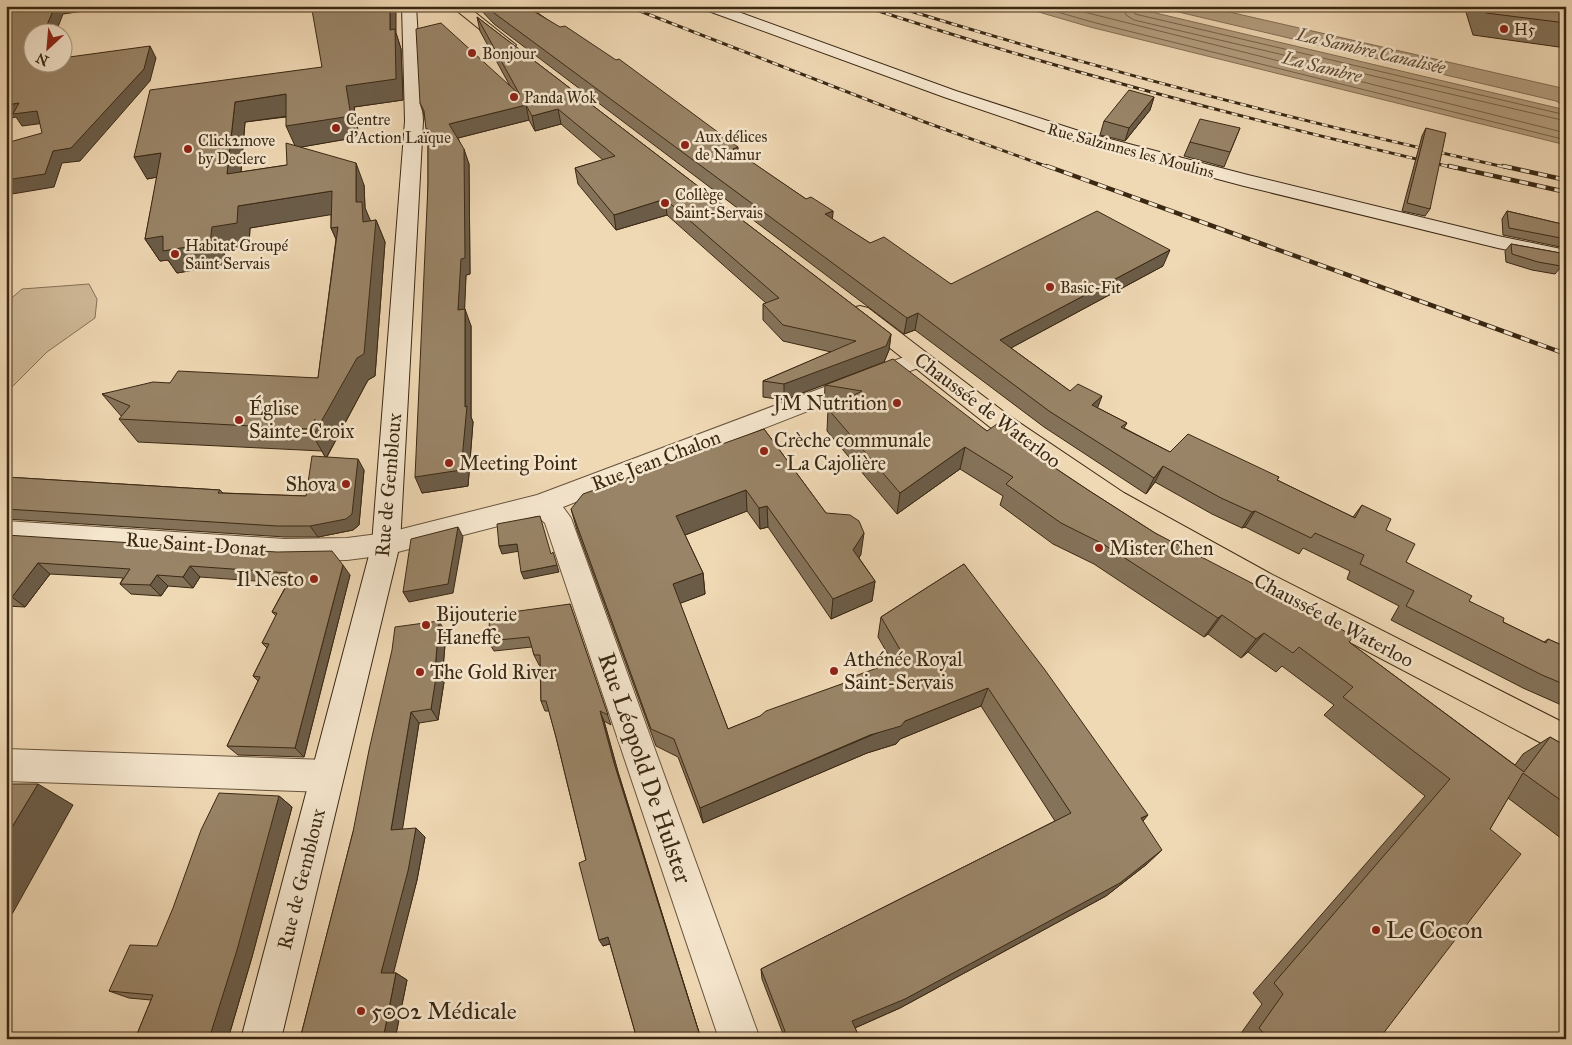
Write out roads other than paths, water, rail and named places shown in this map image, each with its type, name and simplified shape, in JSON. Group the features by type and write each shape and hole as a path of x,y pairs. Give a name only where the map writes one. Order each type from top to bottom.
{"main road":[{"path":"458,6 526,58"},
{"name":"Chaussée de Waterloo","path":"846,302 999,421 1114,500 1259,581 1566,741"}],"street":[{"name":"Rue Salzinnes les Moulins","path":"708,6 968,100 1073,135 1244,180 1498,242 1566,256"},
{"name":"Rue de Gembloux","path":"261,1039 386,544 414,121 413,7"},
{"name":"Rue Jean Chalon","path":"386,544 542,504 920,359"},
{"name":"Rue Léopold De Hulster","path":"542,504 557,518 740,1039"},
{"name":"Rue Saint-Donat","path":"6,532 285,550 347,549 386,544"},
{"path":"6,765 327,776"}],"water":[{"name":"La Sambre","path":"1018,6 1126,6 1566,110 1566,145 1090,27"},
{"name":"La Sambre Canalisée","path":"1153,6 1203,6 1566,89 1566,107 1556,101"}],"railway":[{"path":"627,6 922,121 1051,168"},
{"path":"863,6 1010,52 1157,94 1455,168"},
{"path":"894,6 1123,73 1354,132 1509,168"},
{"path":"1047,166 1566,354"},
{"path":"1449,166 1566,192"},
{"path":"1503,166 1566,180"}],"place":[{"name":"H5","path":"1504,29"},
{"name":"Bonjour","path":"472,53"},
{"name":"Panda Wok","path":"514,97"},
{"name":"Centre d'Action Laïque","path":"336,128"},
{"name":"Aux délices de Namur","path":"685,145"},
{"name":"Click2move by Declerc","path":"188,149"},
{"name":"Collège Saint-Servais","path":"665,203"},
{"name":"Habitat Groupé Saint Servais","path":"175,254"},
{"name":"Basic-Fit","path":"1050,287"},
{"name":"JM Nutrition","path":"897,403"},
{"name":"Église Sainte-Croix","path":"239,420"},
{"name":"Crèche communale - La Cajolière","path":"764,451"},
{"name":"Meeting Point","path":"449,463"},
{"name":"Shova","path":"346,484"},
{"name":"Mister Chen","path":"1099,548"},
{"name":"Il Nesto","path":"314,579"},
{"name":"Bijouterie Haneffe","path":"426,625"},
{"name":"Athénée Royal Saint-Servais","path":"834,671"},
{"name":"The Gold River","path":"420,672"},
{"name":"Le Cocon","path":"1376,930"},
{"name":"5002 Médicale","path":"361,1011"}]}
